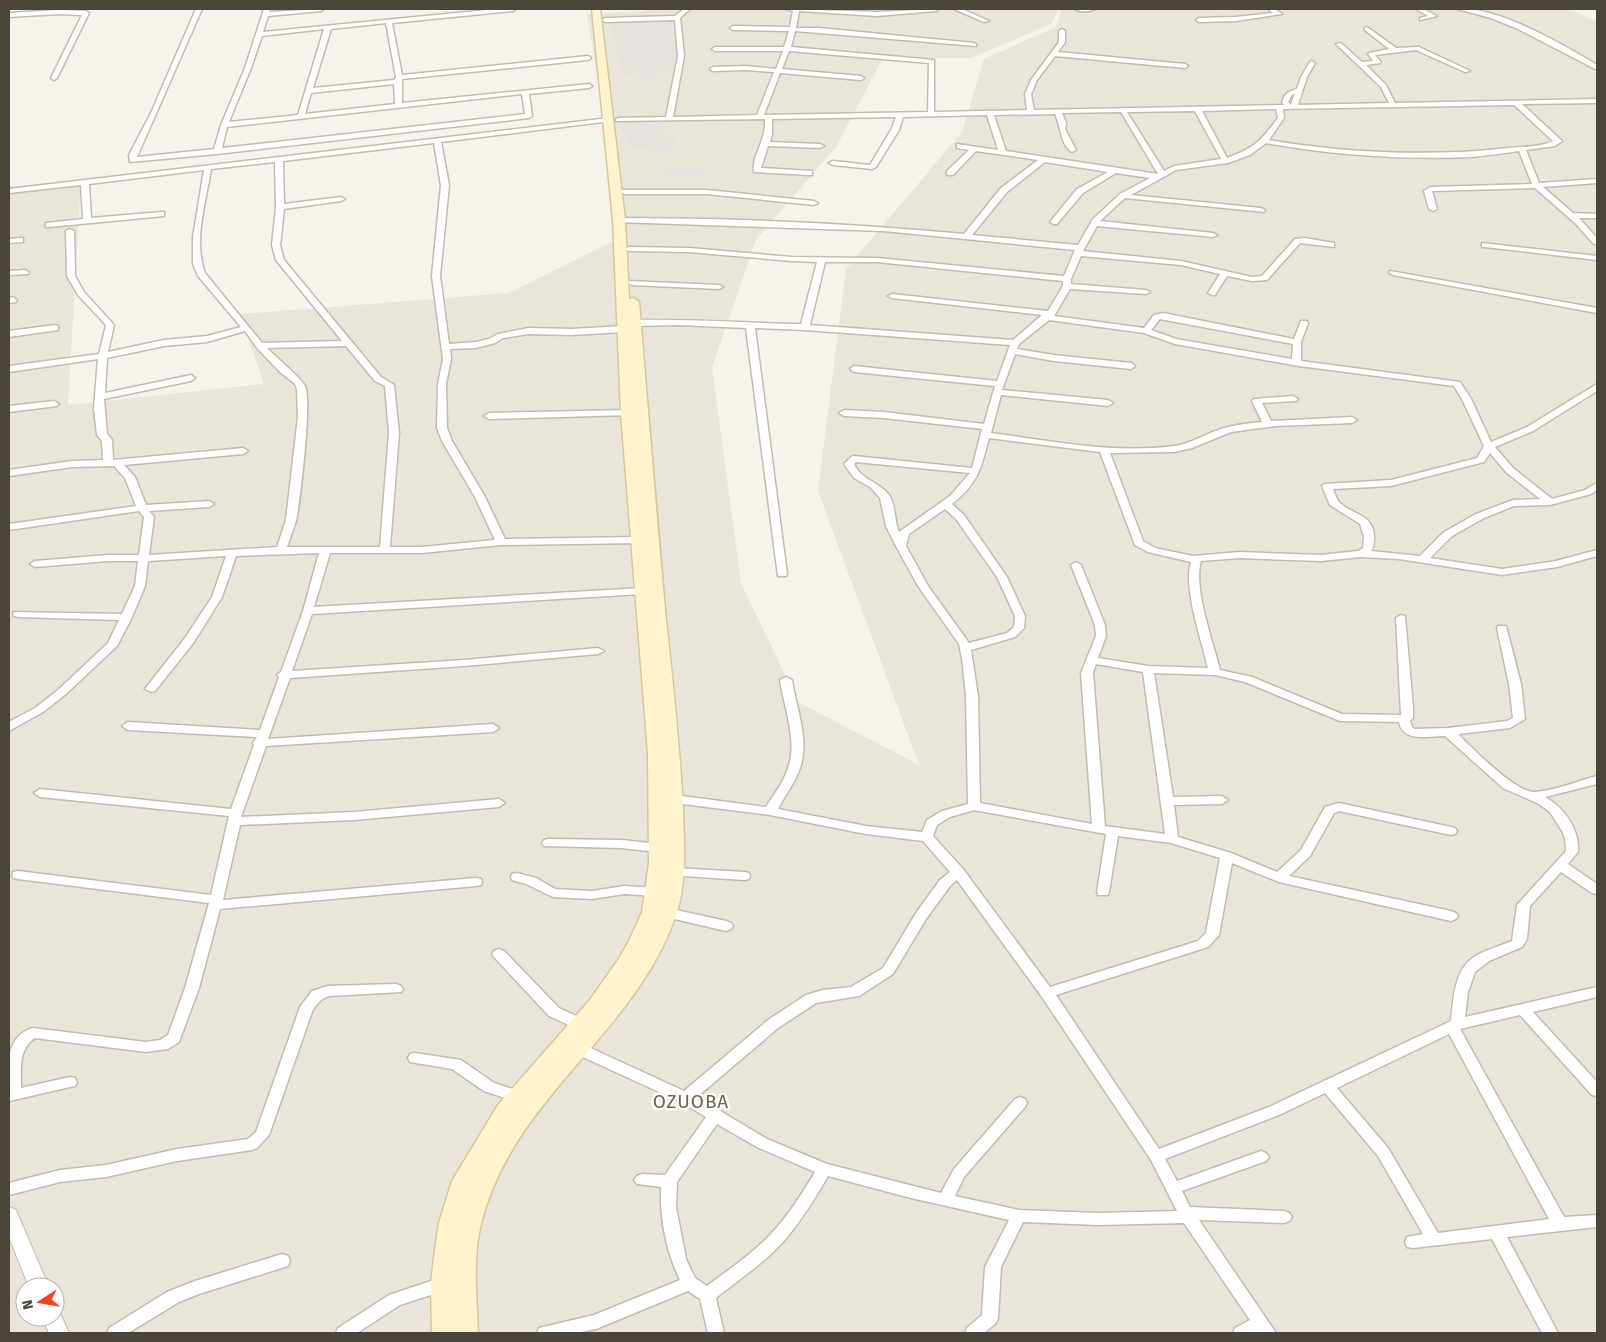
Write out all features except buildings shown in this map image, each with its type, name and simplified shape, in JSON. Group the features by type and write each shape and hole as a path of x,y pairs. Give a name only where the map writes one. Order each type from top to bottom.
{"main road":[{"path":"444,1333 442,1284 450,1223 463,1181 517,1096 596,1006 625,965 639,941 651,912 672,752 629,326 623,220 602,13"},
{"path":"466,1333 464,1278 466,1248 470,1224 484,1183 498,1154 520,1117 614,1007 641,970 667,913 675,872 666,798 657,753 642,591 628,413 629,326 632,283 629,249 623,220 625,192 613,120"}],"street":[{"path":"199,9 132,160 523,118 529,116 525,92"},
{"path":"218,152 224,125 266,11 321,9"},
{"path":"259,34 512,9"},
{"path":"652,9 662,20"},
{"path":"602,13 662,20 677,18 687,9"},
{"path":"789,9 888,14 936,9"},
{"path":"796,9 794,29 788,49 764,103 764,117 770,127 766,144 756,166 757,170 809,173"},
{"path":"957,9 986,21"},
{"path":"1078,9 1092,9"},
{"path":"1199,20 1236,19 1278,14 1271,9"},
{"path":"1419,9 1434,16 1422,19"},
{"path":"1460,9 1494,17 1537,34 1563,47 1597,68"},
{"path":"9,15 59,12 86,13 54,78"},
{"path":"669,119 681,56 677,18"},
{"path":"389,22 398,79 399,107"},
{"path":"300,118 328,28"},
{"path":"733,28 794,29 974,45"},
{"path":"1367,29 1394,50"},
{"path":"1031,112 1028,94 1034,80 1062,42 1062,31"},
{"path":"1339,44 1384,86 1393,104"},
{"path":"715,48 788,49 932,61 931,113"},
{"path":"1361,64 1378,62 1371,54 1373,53 1417,48 1467,71"},
{"path":"1054,54 1185,66"},
{"path":"307,91 588,58"},
{"path":"900,546 904,532 945,503 970,482 976,471 998,388 1014,347 1048,316 1067,282 1079,250 1094,224 1123,196 1174,168 1188,164 1225,160 1247,153 1265,141 1287,106 1285,102 1286,96 1290,92 1299,90 1312,63"},
{"path":"713,69 778,70 861,78"},
{"path":"224,125 589,86"},
{"path":"9,190 613,120 1597,101"},
{"path":"1265,141 1310,149 1403,154 1470,155 1522,149 1552,144 1558,141 1515,102"},
{"path":"1196,108 1225,160"},
{"path":"1122,109 1159,176"},
{"path":"1057,110 1063,123 1062,129 1072,150"},
{"path":"990,112 1003,153"},
{"path":"834,163 872,167 894,130 900,114"},
{"path":"437,141 445,194 439,232 436,276 447,359 442,384 442,428 447,442 480,497 501,542"},
{"path":"766,144 820,146"},
{"path":"960,146 1159,176"},
{"path":"950,173 975,148"},
{"path":"1522,149 1536,186 1570,215 1597,242"},
{"path":"279,158 280,207 276,245 280,260 378,379 389,385 394,433 385,550"},
{"path":"966,237 1004,190 1043,160"},
{"path":"208,167 195,240 196,265 201,274 260,346 282,369 299,383 302,396 303,417 291,520 281,550"},
{"path":"1054,222 1080,191 1116,170"},
{"path":"1433,209 1428,191 1430,189 1536,186 1597,181"},
{"path":"85,182 87,221"},
{"path":"625,192 707,192 814,203"},
{"path":"1123,196 1260,210"},
{"path":"280,207 340,199"},
{"path":"49,225 161,214"},
{"path":"1570,215 1597,216"},
{"path":"623,220 884,230 966,237 1181,263 1252,279 1264,278 1298,241 1305,240 1331,245"},
{"path":"1094,224 1213,236"},
{"path":"9,727 39,710 62,692 113,644 140,586 144,558 149,517 142,508 130,477 112,464 107,440 102,435 100,422 103,356 110,325 81,292 71,276 70,231"},
{"path":"9,241 20,240"},
{"path":"1485,246 1597,258"},
{"path":"629,249 689,250 791,259 822,258 898,261 1146,292"},
{"path":"805,327 822,258"},
{"path":"9,273 25,272"},
{"path":"1212,293 1225,272"},
{"path":"1393,273 1597,311"},
{"path":"632,283 719,286"},
{"path":"892,296 1146,331 1175,341 1299,363 1373,374 1454,382 1458,385 1470,406 1489,446 1518,479 1550,502"},
{"path":"1146,331 1157,317 1163,316 1297,342"},
{"path":"446,347 485,344 501,336 521,332 629,326 670,321 805,327 1014,347 1054,358 1131,366"},
{"path":"1299,363 1296,361 1297,342 1304,323"},
{"path":"750,326 782,574"},
{"path":"9,334 54,328"},
{"path":"9,369 103,356 164,343 207,339 247,328"},
{"path":"260,346 347,343"},
{"path":"854,369 1108,403"},
{"path":"100,397 191,378"},
{"path":"1361,554 1368,549 1369,541 1365,522 1358,515 1334,503 1327,486 1391,483 1481,460 1489,446 1530,429 1597,387"},
{"path":"1268,424 1261,412 1258,401 1293,398"},
{"path":"9,409 54,404"},
{"path":"489,416 628,413"},
{"path":"844,413 884,415 1104,451 1183,448 1228,430 1268,424 1352,420"},
{"path":"9,473 72,464 112,464 244,451"},
{"path":"1104,451 1139,543 1152,550 1195,560 1206,556 1321,558 1361,554 1423,560 1502,572 1557,564 1597,553"},
{"path":"974,806 972,696 968,658 965,648 923,586 900,546 891,526 885,497 873,485 857,476 851,469 850,462 854,459 976,471"},
{"path":"1423,560 1448,534 1480,516 1513,503 1550,502 1588,492 1597,486"},
{"path":"945,503 960,517 1002,577 1020,616 1018,628 1011,635 965,648"},
{"path":"9,527 142,508 210,504"},
{"path":"35,564 108,558 144,558 281,550 422,550 501,542 639,540"},
{"path":"70,1082 12,1094 15,1052 18,1045 26,1036 33,1034 146,1047 163,1045 174,1038 192,988 216,902 235,817 283,675 308,612 325,550"},
{"path":"151,689 190,640 217,597 232,552"},
{"path":"1195,560 1195,590 1215,672"},
{"path":"1076,565 1100,625 1101,636 1087,673 1099,829"},
{"path":"308,612 642,591"},
{"path":"18,614 127,617"},
{"path":"1401,618 1407,708 1407,718 1404,719"},
{"path":"1404,719 1406,728 1412,734 1448,732 1510,724 1519,719 1515,684 1502,628"},
{"path":"283,675 464,663 598,651"},
{"path":"1091,660 1148,669 1215,672 1248,679 1340,716 1404,719"},
{"path":"1148,669 1172,839"},
{"path":"770,811 796,764 798,746 788,704 786,680"},
{"path":"128,726 261,739 494,728"},
{"path":"1448,732 1495,776 1518,792 1551,806 1571,834 1574,844 1572,852 1524,905 1518,944 1474,965 1466,975 1455,1026 1560,1224"},
{"path":"1530,796 1580,786 1597,780"},
{"path":"40,793 235,817 345,816 499,803"},
{"path":"666,798 770,811 866,830 927,838 958,872 1047,993 1156,1156 1187,1215 1264,1328 1241,1333"},
{"path":"1168,801 1222,800"},
{"path":"927,838 931,823 946,814 974,806 1099,829 1172,839 1227,856 1279,878 1451,916"},
{"path":"1279,878 1306,853 1329,810 1338,808 1451,831"},
{"path":"1104,892 1113,831"},
{"path":"548,843 621,844 658,848"},
{"path":"1047,993 1203,944 1212,935 1227,856"},
{"path":"1560,865 1597,890"},
{"path":"675,872 744,876"},
{"path":"686,1098 773,1024 811,999 823,994 854,992 888,971 920,916 944,883 958,872"},
{"path":"18,875 216,902 476,882"},
{"path":"517,877 553,893 592,895 624,890 654,892"},
{"path":"667,913 726,926"},
{"path":"499,954 554,1012 580,1024"},
{"path":"9,1190 60,1176 106,1171 177,1154 252,1144 262,1135 307,1006 317,995 328,991 396,989"},
{"path":"1156,1156 1274,1111 1455,1026 1522,1008 1597,992"},
{"path":"1522,1008 1597,1091"},
{"path":"579,1049 686,1098 762,1143 824,1169 945,1200 1019,1216 1098,1219 1187,1215 1284,1216"},
{"path":"415,1058 456,1064 489,1087 517,1096"},
{"path":"1327,1086 1383,1152 1434,1240"},
{"path":"945,1200 959,1173 1020,1104"},
{"path":"715,1115 669,1181 668,1207 678,1259 689,1283 707,1295 716,1333"},
{"path":"1173,1188 1262,1158"},
{"path":"707,1295 748,1264 783,1232 808,1198 824,1169"},
{"path":"642,1180 669,1181"},
{"path":"973,1333 990,1318 993,1267 1019,1216"},
{"path":"10,1218 35,1277"},
{"path":"1413,1242 1597,1221"},
{"path":"1496,1232 1550,1333"},
{"path":"115,1333 173,1298 195,1288 282,1261"},
{"path":"545,1333 596,1322 689,1283"},
{"path":"344,1333 395,1300 442,1284"}],"shaded area":[{"path":"647,9 1059,9 1051,24 971,58 883,58 836,147 756,240 712,367 741,583 798,702 919,765 818,491 846,269 962,132 984,59 1056,27 1061,10 1064,9 1570,9 1597,22 1597,1333 9,1333 9,187 81,181 68,405 264,384 240,314 509,293 614,241 599,88 587,14 646,11"},
{"path":"676,20 677,74 657,74 655,82 637,82 639,75 623,75 609,21"},
{"path":"662,120 662,133 676,134 672,151 629,148 620,121"},
{"path":"707,168 705,176 685,178 666,175 663,169"}],"district":[{"name":"OZUOBA","path":"691,1101"}]}
